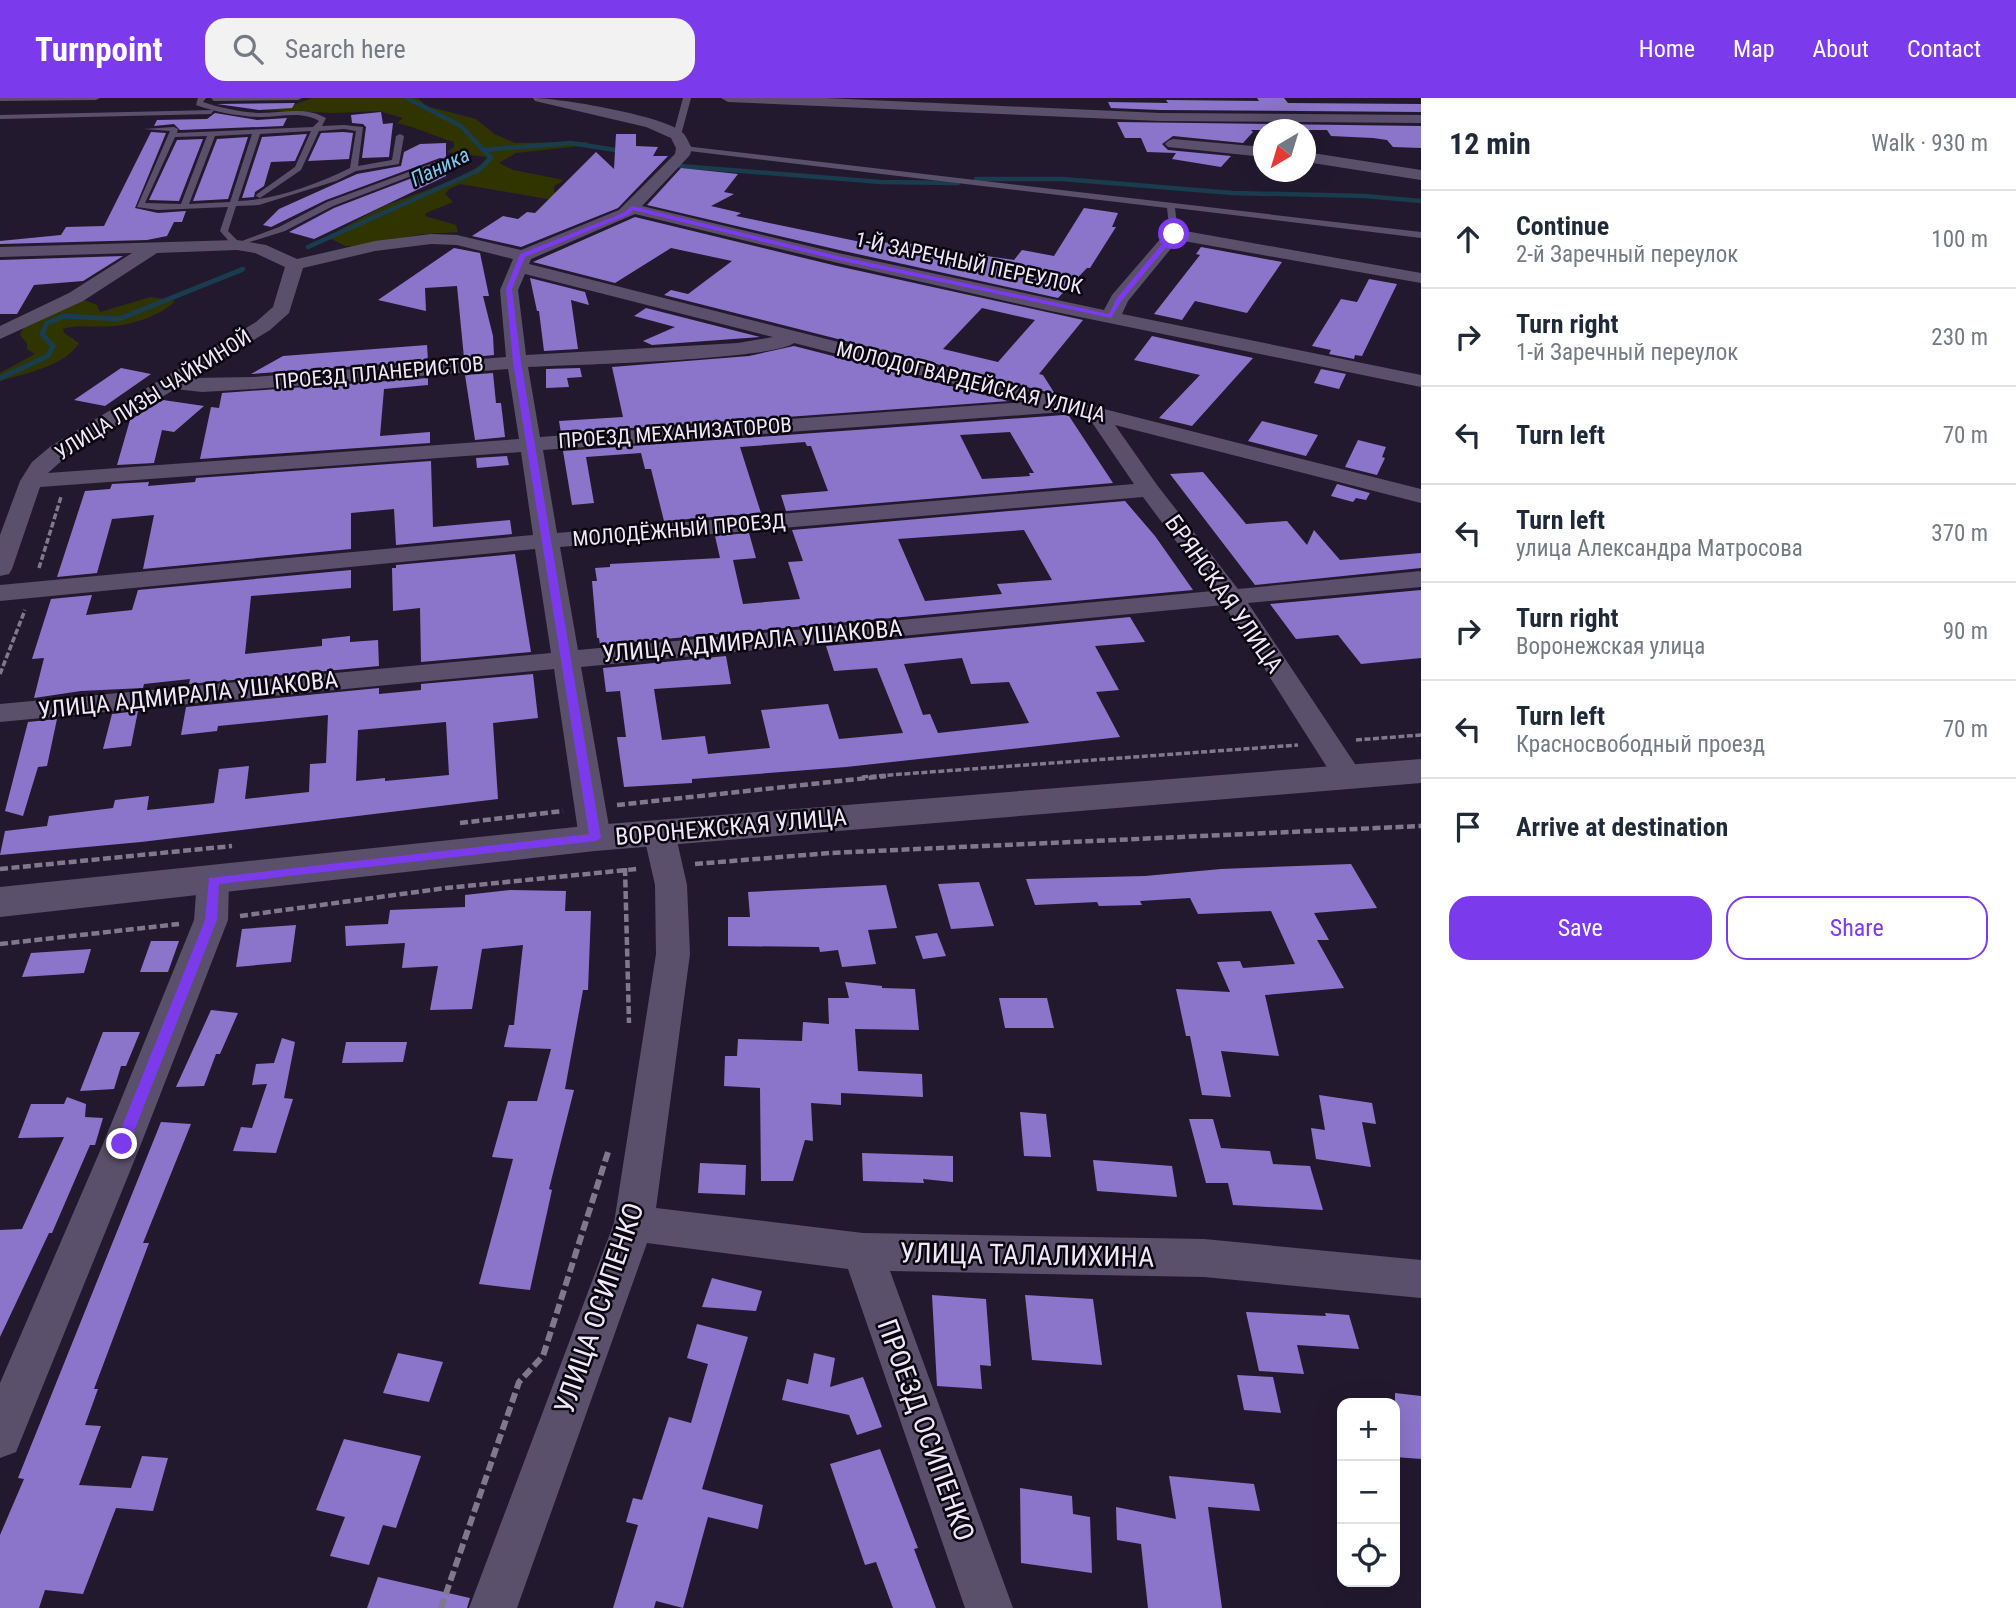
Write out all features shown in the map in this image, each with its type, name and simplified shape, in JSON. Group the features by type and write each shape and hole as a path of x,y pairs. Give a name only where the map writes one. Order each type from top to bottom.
{"street":[{"path":"540,98 651,124 681,141 682,155 632,208 625,214 521,261 509,289 517,362 564,659 608,838"},
{"path":"731,98 1160,117 1421,119"},
{"path":"1066,111 1075,98"},
{"path":"1173,144 1253,151"},
{"path":"1316,158 1421,174"},
{"name":"1-Й ЗАРЕЧНЫЙ ПЕРЕУЛОК","path":"632,208 838,258 1421,381"},
{"path":"1111,316 1119,299 1174,234 1421,278"},
{"name":"МОЛОДОГВАРДЕЙСКАЯ УЛИЦА","path":"295,265 375,246 431,239 457,240 521,261 796,339 1069,405 1421,496"},
{"path":"0,252 229,245 260,249 295,265"},
{"path":"5,327 76,297 155,247"},
{"name":"УЛИЦА ЛИЗЫ ЧАЙКИНОЙ","path":"0,569 31,481 40,467 59,451 275,316 282,309 295,265"},
{"name":"ПРОЕЗД ПЛАНЕРИСТОВ","path":"171,382 202,386 517,362 738,349 796,339"},
{"name":"ПРОЕЗД МЕХАНИЗАТОРОВ","path":"31,481 1069,405"},
{"name":"БРЯНСКАЯ УЛИЦА","path":"1096,414 1149,491 1231,597 1348,776"},
{"name":"МОЛОДЁЖНЫЙ ПРОЕЗД","path":"0,593 545,541 1149,491"},
{"name":"УЛИЦА АДМИРАЛА УШАКОВА","path":"0,713 1421,579"},
{"name":"ВОРОНЕЖСКАЯ УЛИЦА","path":"0,902 608,838 663,849 1348,776 1421,771"},
{"name":"УЛИЦА ОСИПЕНКО","path":"493,1608 634,1223 673,954 671,885 663,849"},
{"path":"0,1436 122,1144 211,920 213,881"},
{"name":"УЛИЦА ТАЛАЛИХИНА","path":"634,1223 863,1252 1204,1258 1421,1279"},
{"name":"ПРОЕЗД ОСИПЕНКО","path":"863,1252 989,1608"}],"lane":[{"path":"0,99 96,98"},
{"path":"242,114 199,103 201,99 298,98"},
{"path":"687,98 681,141 1171,206 1421,235"},
{"path":"0,117 198,112 306,113 323,120 316,128 298,168 273,188 246,204"},
{"path":"172,135 316,128 360,129 354,169"},
{"path":"148,129 174,129 139,205 146,208 246,204 289,193 354,169 396,162 415,165 420,172"},
{"path":"257,132 224,231 229,245 282,229 330,204 444,162"},
{"path":"184,207 212,134"},
{"path":"396,162 400,136"},
{"path":"1171,206 1174,234"}],"path":[{"path":"0,674 32,589 67,479"},
{"path":"0,944 211,920 446,888 608,838 852,778 1421,735"},
{"path":"448,824 608,838 663,849 830,853 1421,826"},
{"path":"608,838 629,1030"},
{"path":"0,869 246,845"},
{"path":"441,1608 519,1382 543,1356 613,1137"}],"green space":[{"path":"312,98 418,98 426,106 476,119 494,134 515,143 587,142 589,145 516,153 499,163 513,170 559,179 563,181 554,186 554,192 572,199 553,200 460,184 445,194 453,202 426,213 425,216 456,225 458,232 423,234 346,246 327,237 380,208 469,172 487,157 447,152 454,147 454,142 397,123 403,118 379,111 335,113 261,110 293,105"},
{"path":"151,297 175,301 155,315 129,324 63,329 64,333 79,343 64,358 43,368 0,381 0,373 35,354 27,349 27,343 20,335 24,327 84,300 97,305 100,312"}],"building":[{"path":"1257,98 1284,98 1288,103 1421,104 1421,112 1160,110 1111,108 1108,102 1259,101"},
{"path":"295,103 292,108 259,110 217,104"},
{"path":"381,112 383,124 393,123 389,157 362,158 366,127 352,123 351,115"},
{"path":"215,113 257,120 287,118 283,126 180,130 174,124 154,126 157,120 207,119"},
{"path":"1117,122 1253,124 1253,132 1243,143 1173,136 1162,144 1168,150 1231,156 1221,167 1172,159 1176,153 1147,152 1141,138 1125,138"},
{"path":"1316,125 1421,126 1421,148 1393,147 1387,140 1373,138 1331,136 1327,130 1316,130"},
{"path":"151,132 166,133 135,208 158,213 186,211 182,222 174,222 167,236 147,240 0,244 0,241 61,235 66,227 104,226"},
{"path":"321,133 353,133 349,159 308,161"},
{"path":"307,134 295,161 271,162 264,186 255,192 254,197 242,198 262,137"},
{"path":"616,134 636,134 636,146 658,147 653,156 668,156 618,208 521,247 472,236 503,216 518,219 527,212 535,213 596,152 614,169"},
{"path":"248,137 228,199 193,201 217,139"},
{"path":"203,139 179,201 149,200 177,140"},
{"path":"446,143 446,159 440,158 326,200 271,227 263,225 279,209 357,174 401,166 404,152 420,144"},
{"path":"446,165 446,176 314,239 289,232 334,208"},
{"path":"681,168 738,174 724,192 734,194 711,206 741,213 736,216 856,241 914,244 911,249 973,262 980,255 1014,260 1022,250 1054,256 1084,208 1118,213 1112,227 1116,227 1090,268 1058,298 647,205"},
{"path":"635,217 837,266 1083,320 1039,374 1043,375 1055,394 664,295 671,290 688,294 732,261 671,248 615,283 533,262","holes":["982,308 1035,320 998,362 943,349"]},
{"path":"1201,247 1282,262 1247,313 1195,301 1182,320 1154,314 1200,255 1196,254"},
{"path":"454,248 480,253 489,296 483,296 493,336 494,355 464,358 457,286 425,288 426,311 378,300"},
{"path":"123,256 83,281 34,285 17,314 0,314 0,260"},
{"path":"530,278 585,292 589,305 571,300 578,349 544,351 539,311"},
{"path":"1369,279 1397,284 1362,356 1355,355 1354,359 1329,354 1331,350 1312,346 1341,299 1357,302"},
{"path":"646,308 760,337 652,345 643,341 675,327 634,316"},
{"path":"1152,336 1253,358 1192,426 1159,418 1200,375 1134,360"},
{"path":"427,345 428,361 251,374 283,356"},
{"path":"794,346 1009,401 561,433 559,421 623,417 612,367 749,356"},
{"path":"121,368 151,374 105,406 74,400"},
{"path":"580,368 582,377 567,378 569,387 546,388 546,369"},
{"path":"1321,369 1346,374 1339,389 1314,383"},
{"path":"493,373 496,403 501,403 505,437 475,440 465,375"},
{"path":"428,378 428,385 384,389 380,436 430,432 430,443 200,459 211,407 219,408 222,393"},
{"path":"163,400 204,406 174,432 162,430 154,463 117,465 130,420"},
{"path":"1064,415 1069,416 1113,483 786,511 781,495 828,491 811,446 807,446 805,442 740,447 761,513 664,521 651,469 645,469 641,453 586,457 594,503 572,505 563,451","holes":["1010,432 1034,473 1029,473 1030,476 982,479 960,435"]},
{"path":"1262,421 1318,435 1306,456 1248,441"},
{"path":"1358,440 1386,447 1382,457 1385,458 1377,475 1345,467"},
{"path":"507,456 509,465 477,468 476,458"},
{"path":"431,461 433,527 510,520 512,534 396,545 394,509 351,513 351,549 143,569 154,515 112,519 97,573 57,577 85,491 110,489 112,484 149,482 148,486 195,482 196,478"},
{"path":"1203,472 1246,524 1287,521 1307,545 1314,530 1340,560 1421,553 1421,568 1255,585 1170,474"},
{"path":"1337,484 1370,493 1366,500 1356,498 1353,502 1331,496"},
{"path":"1125,501 1155,536 1193,590 600,645 597,638 592,581 597,581 595,568 610,567 610,564 720,558 715,536 749,533 756,558 733,560 743,604 800,599 788,562 803,561 792,530","holes":["1024,530 1052,580 997,584 1002,594 925,601 898,539"]},
{"path":"515,554 531,652 421,662 420,608 393,611 392,568 396,568 396,565"},
{"path":"351,570 351,588 251,596 245,654 322,646 322,639 350,636 350,642 378,640 379,666 189,684 190,679 144,684 143,688 81,691 34,698 44,658 32,659 51,599 92,595 86,615 132,610 138,590"},
{"path":"1421,590 1421,658 1361,664 1338,635 1296,639 1270,604"},
{"path":"1130,617 1145,642 1095,646 1119,690 1096,692 1120,737 846,767 692,779 692,783 624,787 617,737 626,737 620,691 606,692 603,668 726,656 731,684 654,689 662,740 705,736 708,754 770,748 761,710 828,704 839,739 903,733 877,668 834,671 826,646","holes":["962,658 971,684 1009,682 1029,723 938,733 930,714 923,715 904,664"]},
{"path":"533,674 538,718 493,723 498,799 141,842 0,855 5,831 47,826 49,816 113,808 115,800 149,796 147,810 214,803 219,769 249,766 245,799 309,792 310,764 326,763 328,715 218,726 217,731 181,735 186,707 379,688 379,694 421,690 421,684","holes":["446,722 449,775 356,781 358,730"]},
{"path":"138,711 131,746 103,749 112,714"},
{"path":"57,719 47,766 38,767 23,816 5,811 28,722"},
{"path":"1351,864 1377,908 1314,913 1329,940 1317,940 1344,988 1265,995 1279,1056 1221,1051 1231,1097 1202,1095 1190,1036 1186,1036 1176,989 1230,992 1217,962 1240,961 1243,968 1295,964 1271,911 1198,914 1190,898 1140,901 1142,905 1099,906 1097,902 1035,905 1026,879 1145,876 1221,869"},
{"path":"979,882 994,926 951,929 938,884"},
{"path":"886,885 897,928 868,930 876,964 842,967 838,950 820,952 819,947 728,946 728,917 750,917 748,892"},
{"path":"510,890 566,891 565,911 591,911 588,990 583,990 565,1089 574,1090 549,1189 552,1190 530,1290 479,1284 513,1159 492,1157 508,1101 537,1101 551,1049 504,1047 509,1025 514,1025 523,945 482,949 472,1009 430,1010 438,966 402,968 405,943 346,946 345,926 388,924 390,910 465,907 465,895"},
{"path":"296,925 291,962 236,967 242,929"},
{"path":"937,933 946,956 923,959 915,936"},
{"path":"151,941 179,941 168,972 140,972"},
{"path":"91,949 84,973 22,977 31,953"},
{"path":"845,982 882,988 915,989 919,1030 855,1029 858,1071 922,1074 923,1097 841,1093 841,1105 811,1103 813,1141 805,1140 793,1181 761,1181 760,1088 724,1086 725,1056 737,1056 738,1039 802,1041 803,1022 829,1024 828,998 849,998"},
{"path":"999,998 1047,998 1054,1028 1005,1028"},
{"path":"211,1010 238,1013 220,1054 216,1054 204,1086 176,1087"},
{"path":"103,1032 140,1032 126,1066 121,1066 114,1089 80,1091"},
{"path":"282,1038 295,1042 284,1098 293,1099 276,1153 233,1151 241,1127 252,1128 267,1084 252,1085 256,1064 274,1063"},
{"path":"346,1042 407,1042 403,1062 342,1063"},
{"path":"1319,1095 1372,1103 1376,1124 1362,1122 1371,1167 1316,1159 1311,1128 1325,1130"},
{"path":"67,1097 86,1104 85,1117 103,1118 95,1145 90,1145 52,1233 49,1233 0,1337 0,1230 22,1229 64,1137 18,1138 31,1104 64,1104"},
{"path":"1020,1112 1046,1114 1051,1157 1024,1156"},
{"path":"1189,1119 1213,1119 1221,1148 1270,1151 1273,1164 1310,1166 1323,1210 1233,1205 1228,1183 1206,1183"},
{"path":"161,1122 191,1124 143,1243 149,1243 94,1389 98,1389 85,1425 101,1426 79,1485 131,1488 142,1456 168,1458 153,1511 116,1508 83,1594 45,1590 39,1608 0,1608 0,1535 24,1479 18,1478"},
{"path":"862,1153 953,1156 953,1182 923,1179 924,1183 863,1181"},
{"path":"1093,1160 1172,1166 1177,1197 1097,1191"},
{"path":"700,1163 746,1165 745,1195 698,1193"},
{"path":"712,1278 762,1291 756,1311 702,1307"},
{"path":"932,1295 986,1299 991,1366 980,1365 982,1389 937,1386"},
{"path":"1025,1295 1093,1299 1102,1365 1032,1360"},
{"path":"1246,1312 1349,1315 1359,1349 1297,1345 1304,1374 1259,1371"},
{"path":"697,1324 748,1337 702,1489 763,1505 758,1529 708,1517 683,1608 656,1601 654,1608 613,1608 638,1525 626,1522 633,1498 642,1500 669,1417 691,1423 708,1364 687,1358"},
{"path":"398,1353 443,1362 429,1402 383,1393"},
{"path":"814,1353 835,1358 830,1387 863,1377 882,1427 857,1435 849,1415 782,1400 787,1379 808,1384"},
{"path":"1237,1375 1273,1377 1281,1413 1244,1410"},
{"path":"1395,1393 1421,1396 1421,1459 1400,1457 1400,1398 1395,1398"},
{"path":"344,1439 421,1456 396,1528 383,1525 369,1565 330,1556 345,1517 316,1510"},
{"path":"880,1449 918,1548 914,1549 936,1608 893,1608 876,1562 865,1565 830,1464"},
{"path":"1169,1476 1254,1484 1260,1511 1208,1507 1222,1608 1148,1608 1141,1544 1117,1540 1116,1507 1176,1519"},
{"path":"1020,1488 1072,1496 1073,1514 1090,1517 1092,1573 1021,1563"},
{"path":"378,1577 470,1598 467,1608 367,1608"}],"waterway":[{"name":"Паника","path":"407,98 461,126 483,150"},
{"path":"483,150 571,143 622,151"},
{"name":"Паника","path":"308,247 479,170 491,158 483,150"},
{"path":"680,166 881,182 958,183"},
{"path":"976,179 1062,179 1233,193 1365,196 1421,201"},
{"name":"Паника","path":"0,378 48,356 53,346 42,334 47,323 64,316 119,319 241,270"},
{"name":"Паника","path":"237,272 241,270"}],"route":[{"path":"122,1144 211,920 213,881 596,838 564,659 517,362 509,289 523,256 625,214 632,208 789,247 1111,316 1119,299 1174,234"}]}
